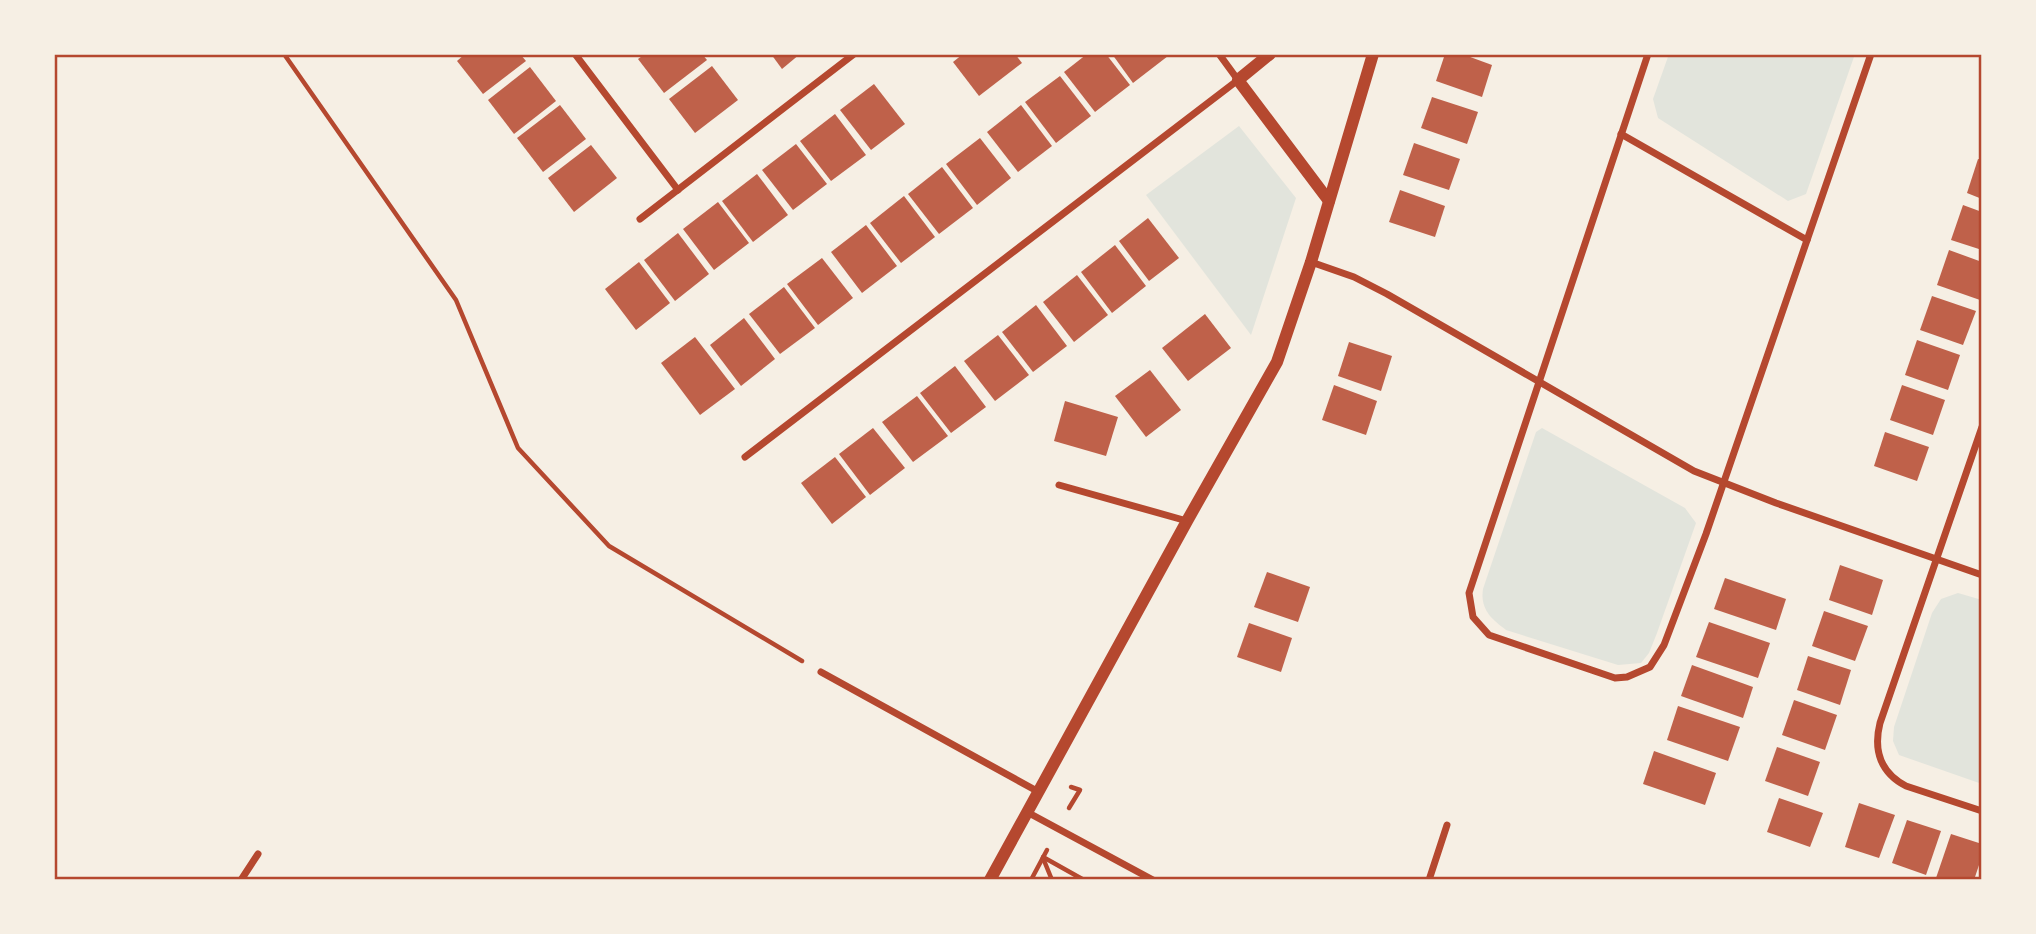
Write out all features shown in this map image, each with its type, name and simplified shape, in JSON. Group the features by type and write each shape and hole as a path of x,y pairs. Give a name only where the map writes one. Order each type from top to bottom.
{"street":[{"path":"575,54 678,190"},
{"path":"640,219 854,54"},
{"path":"1219,54 1329,201"},
{"path":"745,457 1270,54"},
{"path":"990,880 1277,362 1311,262 1373,54"},
{"path":"1648,54 1471,582 1469,605 1473,617 1489,635 1615,678 1639,673 1650,667 1664,645 1706,534 1871,54"},
{"path":"1621,134 1807,240"},
{"path":"1311,262 1353,277 1387,294 1666,456 1723,484 1982,575"},
{"path":"1982,427 1880,723 1877,748 1880,760 1895,780 1982,811"},
{"path":"1059,485 1187,521"},
{"path":"821,672 1038,791"},
{"path":"1027,811 1153,880"},
{"path":"1429,880 1447,825"},
{"path":"241,880 258,854"}],"path":[{"path":"284,54 456,300 518,448 609,546 821,672"},
{"path":"1052,880 1043,857 1084,880"}],"shaded area":[{"path":"1669,54 1855,54 1806,194 1788,201 1658,118 1653,99"},
{"path":"1239,126 1296,198 1251,335 1146,195"},
{"path":"1542,428 1685,508 1696,523 1657,633 1649,653 1641,663 1618,665 1506,630 1485,608 1483,589 1536,432"},
{"path":"1958,593 1982,600 1982,784 1899,755 1893,741 1894,727 1932,613 1941,599"}],"building":[{"path":"465,54 520,54 526,61 483,94 457,61"},
{"path":"645,54 702,54 707,60 664,93 638,59"},
{"path":"771,54 800,54 782,69"},
{"path":"963,54 1015,54 1022,63 979,96 953,62"},
{"path":"1087,54 1106,54 1130,85 1095,112 1064,72"},
{"path":"1112,54 1166,54 1168,56 1133,83"},
{"path":"1445,54 1462,54 1492,65 1482,97 1436,81"},
{"path":"712,66 738,100 695,133 669,99"},
{"path":"530,67 556,101 514,134 488,100"},
{"path":"1060,76 1091,116 1056,143 1025,102"},
{"path":"874,84 905,124 871,150 840,110"},
{"path":"1432,97 1478,112 1467,144 1421,128"},
{"path":"560,105 586,139 543,172 517,138"},
{"path":"1021,105 1052,146 1018,172 987,132"},
{"path":"835,114 866,155 831,181 800,141"},
{"path":"980,138 1011,178 977,205 946,164"},
{"path":"1414,143 1460,159 1449,190 1403,175"},
{"path":"796,144 827,184 793,210 762,170"},
{"path":"591,145 617,178 574,212 548,178"},
{"path":"1978,159 1982,160 1982,199 1967,193"},
{"path":"942,167 973,208 939,234 908,194"},
{"path":"757,174 788,215 753,242 722,201"},
{"path":"1400,190 1445,206 1435,237 1389,222"},
{"path":"904,196 935,237 901,263 870,223"},
{"path":"718,202 749,243 714,270 683,229"},
{"path":"1963,205 1982,212 1982,250 1951,240"},
{"path":"1148,218 1179,258 1149,281 1119,241"},
{"path":"866,225 897,266 862,293 831,252"},
{"path":"678,233 709,274 675,301 644,260"},
{"path":"1115,245 1146,286 1112,313 1081,272"},
{"path":"1949,250 1982,262 1980,300 1937,285"},
{"path":"822,258 853,298 818,325 787,284"},
{"path":"639,262 670,303 636,330 605,289"},
{"path":"1077,275 1108,315 1074,342 1043,302"},
{"path":"784,287 815,328 780,354 749,314"},
{"path":"1932,296 1976,311 1963,345 1920,330"},
{"path":"1036,305 1067,346 1033,372 1002,332"},
{"path":"1205,314 1231,348 1188,381 1162,348"},
{"path":"744,318 775,359 741,386 710,345"},
{"path":"998,335 1029,375 995,401 964,361"},
{"path":"695,337 735,389 700,415 661,363"},
{"path":"1917,340 1960,355 1948,390 1905,375"},
{"path":"1349,342 1392,356 1381,391 1338,376"},
{"path":"955,366 986,407 951,433 920,393"},
{"path":"1150,370 1181,410 1146,437 1115,396"},
{"path":"1334,385 1377,401 1366,435 1322,420"},
{"path":"1902,385 1945,400 1933,435 1890,420"},
{"path":"917,396 948,436 913,462 882,422"},
{"path":"1065,401 1118,417 1106,456 1054,441"},
{"path":"873,428 905,468 870,495 839,454"},
{"path":"1885,432 1929,447 1917,481 1874,466"},
{"path":"835,457 866,497 832,524 801,483"},
{"path":"1840,565 1883,580 1872,615 1829,600"},
{"path":"1267,572 1310,587 1298,622 1254,607"},
{"path":"1725,578 1786,599 1776,630 1714,609"},
{"path":"1824,611 1868,626 1855,661 1812,646"},
{"path":"1709,622 1770,643 1758,678 1696,657"},
{"path":"1249,623 1292,638 1281,672 1237,657"},
{"path":"1808,656 1851,670 1840,705 1797,690"},
{"path":"1692,665 1753,687 1743,718 1681,696"},
{"path":"1794,700 1837,715 1825,750 1782,735"},
{"path":"1678,706 1740,727 1728,761 1667,740"},
{"path":"1777,747 1820,762 1808,796 1765,781"},
{"path":"1654,751 1716,773 1705,805 1643,784"},
{"path":"1779,798 1823,813 1810,847 1767,832"},
{"path":"1859,803 1895,815 1879,858 1845,847"},
{"path":"1907,820 1941,831 1926,875 1892,863"},
{"path":"1951,834 1982,844 1982,856 1974,880 1936,878"}]}
